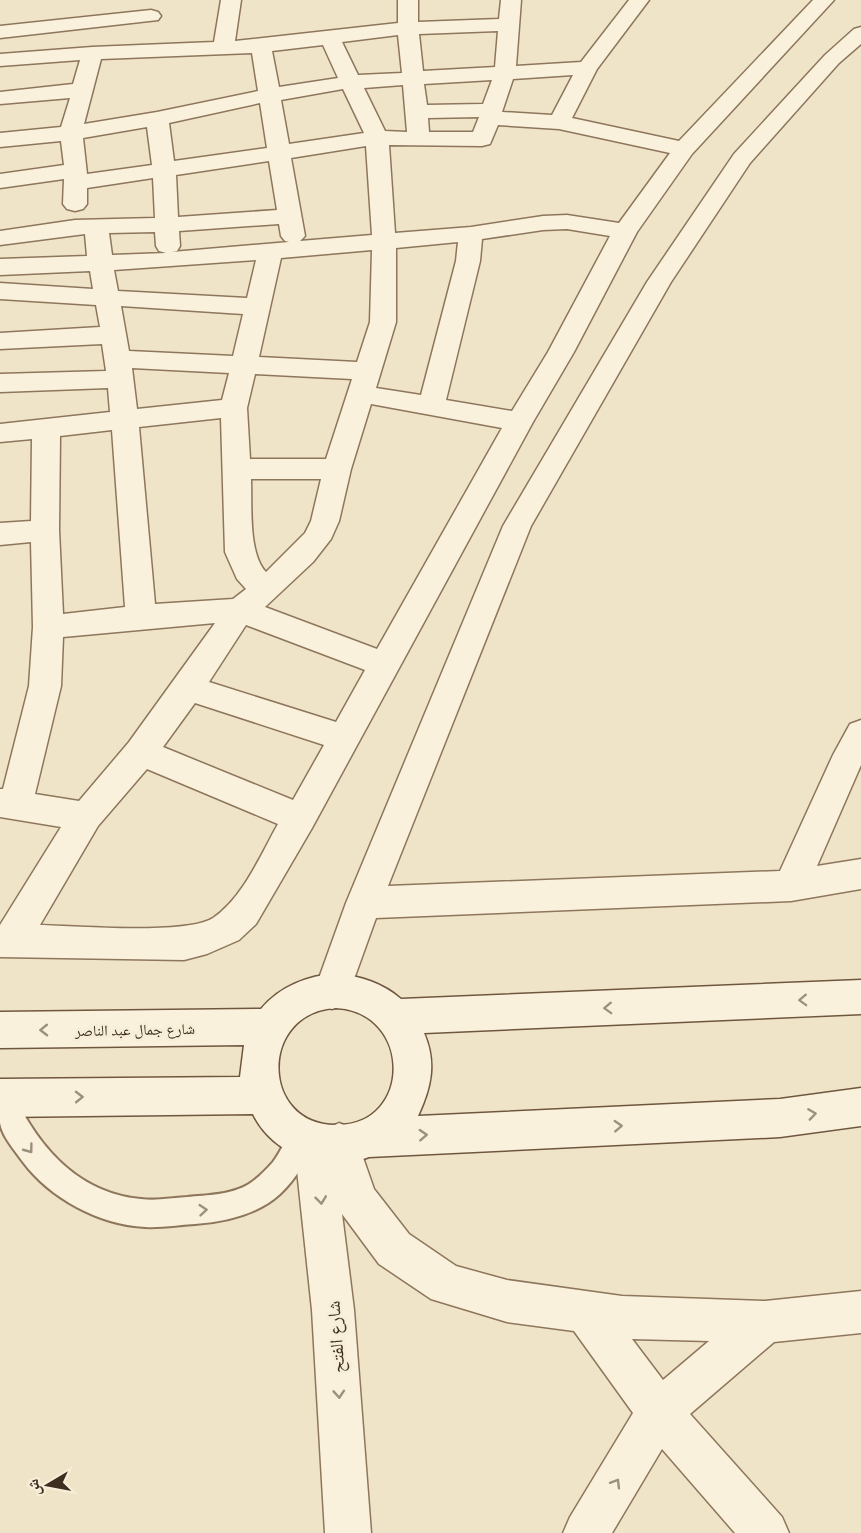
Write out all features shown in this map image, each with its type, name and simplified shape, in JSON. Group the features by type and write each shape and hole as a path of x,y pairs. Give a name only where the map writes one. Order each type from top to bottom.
{"street":[{"path":"98,21 102,0"},
{"path":"224,46 231,0"},
{"path":"408,0 408,28 419,138"},
{"path":"0,181 164,169 377,138 482,139 505,72 511,0"},
{"path":"559,122 587,68 639,0"},
{"path":"6,941 184,944 207,938 226,928 243,913 345,738 519,422 561,352 626,231 684,149 824,0"},
{"path":"0,32 98,21 156,8 144,50"},
{"path":"0,60 144,50 261,46 408,28 509,25"},
{"path":"332,992 364,903 517,526 659,282 742,159 832,59 861,33"},
{"path":"6,941 86,816 141,752 188,688 240,610 266,590 316,540 325,521 337,469 383,322 384,241 377,138 330,38"},
{"path":"261,46 295,249"},
{"path":"92,53 71,133 85,227 109,299 124,420 141,616"},
{"path":"0,140 71,133 157,119 269,95 350,82 587,68"},
{"path":"0,98 81,90"},
{"path":"415,112 491,114 559,122 684,149"},
{"path":"157,119 164,169 170,260"},
{"path":"0,238 85,227 166,225 291,216"},
{"path":"0,267 99,264 270,252 471,234 543,223 567,222 626,231"},
{"path":"431,407 468,261 471,234"},
{"path":"266,590 252,577 242,563 234,408 270,252"},
{"path":"0,291 256,308"},
{"path":"0,341 117,357 244,364 365,382 431,407 519,422"},
{"path":"0,383 117,357"},
{"path":"0,432 234,408"},
{"path":"46,428 45,530 48,627 45,686 8,804 86,816"},
{"path":"236,469 337,469"},
{"path":"0,534 45,530"},
{"path":"48,627 141,616 240,610 385,665"},
{"path":"188,688 345,738"},
{"path":"791,886 861,733"},
{"path":"141,752 300,818"},
{"path":"364,903 791,886 861,874"},
{"path":"330,1140 386,1124 403,1106 412,1083 415,1059 409,1036 396,1017 378,1002 356,994 332,992 309,997 287,1009 271,1027 260,1048 256,1072 260,1095 272,1116 290,1132 330,1140 780,1118 861,1107"},
{"path":"396,1017 861,997"},
{"name":"شارع جمال عبد الناصر","path":"0,1030 271,1027"},
{"path":"1,1098 260,1095"},
{"path":"330,1140 357,1200 394,1249 446,1284 507,1301 622,1317 765,1322 861,1312"},
{"name":"شارع الفتح","path":"330,1140 333,1310 348,1533"},
{"path":"585,1311 659,1412 766,1533"},
{"path":"586,1533 659,1412 765,1322"}],"lane":[{"path":"1,1098 12,1124 27,1147 45,1168 67,1186 93,1200 140,1213 209,1210 240,1203 268,1188 290,1165 330,1140"}]}
